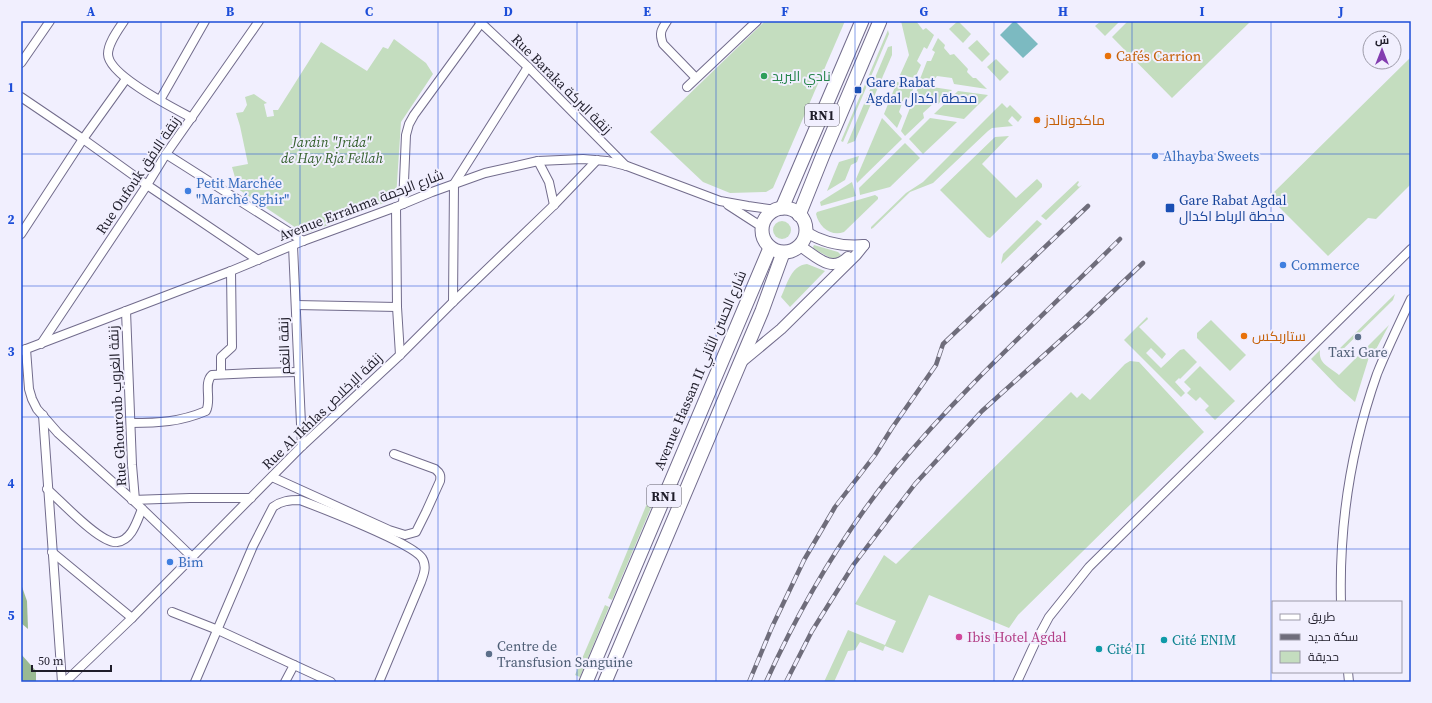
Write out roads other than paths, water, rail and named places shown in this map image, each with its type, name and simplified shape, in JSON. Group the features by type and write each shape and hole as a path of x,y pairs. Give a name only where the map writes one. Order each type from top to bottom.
{"main road":[{"name":"RN1","path":"762,227 768,214 779,209 862,21"},
{"name":"RN1","path":"799,215 880,21"},
{"path":"762,227 763,238 770,248 778,252 783,253 792,251 800,246 806,232 804,221 793,210 779,209"},
{"name":"Avenue Hassan II شارع الحسن الثاني","path":"586,682 770,248"},
{"name":"RN1","path":"605,682 762,311 783,253"}],"street":[{"path":"21,63 50,21"},
{"path":"124,21 112,40 108,50 109,61 126,79 192,118"},
{"path":"160,100 205,21"},
{"name":"Rue Oufouk زنقة الافق","path":"41,344 166,154 259,21"},
{"path":"667,21 661,30 660,37 663,44 696,78"},
{"path":"687,87 757,21"},
{"path":"400,355 397,307 399,206 406,135 409,124 414,115 480,22"},
{"name":"Rue Baraka زنقة البركة","path":"480,22 528,67 627,166"},
{"path":"453,302 454,184 528,67"},
{"path":"21,234 83,139 126,79"},
{"path":"21,96 147,185 258,260"},
{"path":"166,154 303,241"},
{"name":"Avenue Errahma شارع الرحمة","path":"23,350 454,184 485,173 538,161 569,159 597,160 627,166 720,201 779,209"},
{"name":"Rue Al Ikhlas زنقة الإخلاص","path":"63,682 132,618 302,446 400,355 554,205 597,160"},
{"path":"538,161 549,182 554,205"},
{"name":"Avenue Errahma شارع الرحمة","path":"720,201 762,227"},
{"path":"806,232 823,241 838,245 864,245"},
{"path":"800,246 824,262 834,265 841,263 856,248 864,245"},
{"path":"739,364 781,329 856,255 864,245"},
{"name":"زنقة النغم","path":"293,246 302,446"},
{"path":"1017,682 1049,617 1089,567 1411,248"},
{"path":"221,374 221,357 232,347 231,271"},
{"path":"1341,601 1342,526 1352,461 1377,374 1411,299"},
{"path":"296,305 397,307"},
{"name":"Rue Ghouroub زنقة الغروب","path":"126,311 134,500"},
{"path":"23,350 29,389 32,400 37,409 58,433 134,500 192,557"},
{"path":"131,423 184,420 206,411 208,409 210,377 221,374 298,372"},
{"path":"43,415 47,489 63,682"},
{"path":"272,478 389,530 405,535 411,534 416,532 440,481 440,476 439,472 435,469 394,454"},
{"path":"47,489 88,527 106,540 117,542 128,537 142,509"},
{"path":"134,500 251,498"},
{"path":"195,682 253,546 273,507 278,503 288,500 300,500 382,534 410,548 419,554 423,559 425,571 379,682"},
{"path":"52,552 132,618"},
{"path":"172,612 218,630 332,682"},
{"path":"286,682 294,665"}],"water":[{"path":"1014,21 1038,44 1023,58 1000,35"}],"railway":[{"path":"749,682 772,627 804,560 835,507 875,455 936,365 943,344 1088,206"},
{"path":"766,682 793,626 823,572 857,520 894,471 920,440 1004,352 1120,239"},
{"path":"786,682 812,631 854,564 915,484 982,411 1083,320 1143,263"}],"place":[{"name":"Cafés Carrion","path":"1108,56"},
{"name":"نادي البريد","path":"764,76"},
{"name":"Gare Rabat Agdal محطة اكدال","path":"858,90"},
{"name":"ماكدونالدز","path":"1037,120"},
{"name":"Alhayba Sweets","path":"1155,156"},
{"name":"Petit Marchée \"Marché Sghir\"","path":"188,191"},
{"name":"Gare Rabat Agdal محطة الرباط اكدال","path":"1170,208"},
{"name":"Commerce","path":"1283,265"},
{"name":"ستاربكس","path":"1244,336"},
{"name":"Taxi Gare","path":"1358,337"},
{"name":"Bim","path":"170,562"},
{"name":"Ibis Hotel Agdal","path":"959,637"},
{"name":"Cité ENIM","path":"1164,640"},
{"name":"Cité II","path":"1099,649"},
{"name":"Centre de Transfusion Sanguine","path":"489,654"}],"park label":[{"name":"Jardin \"Jrida\" de Hay Rja Fellah","path":"332,150"}]}
